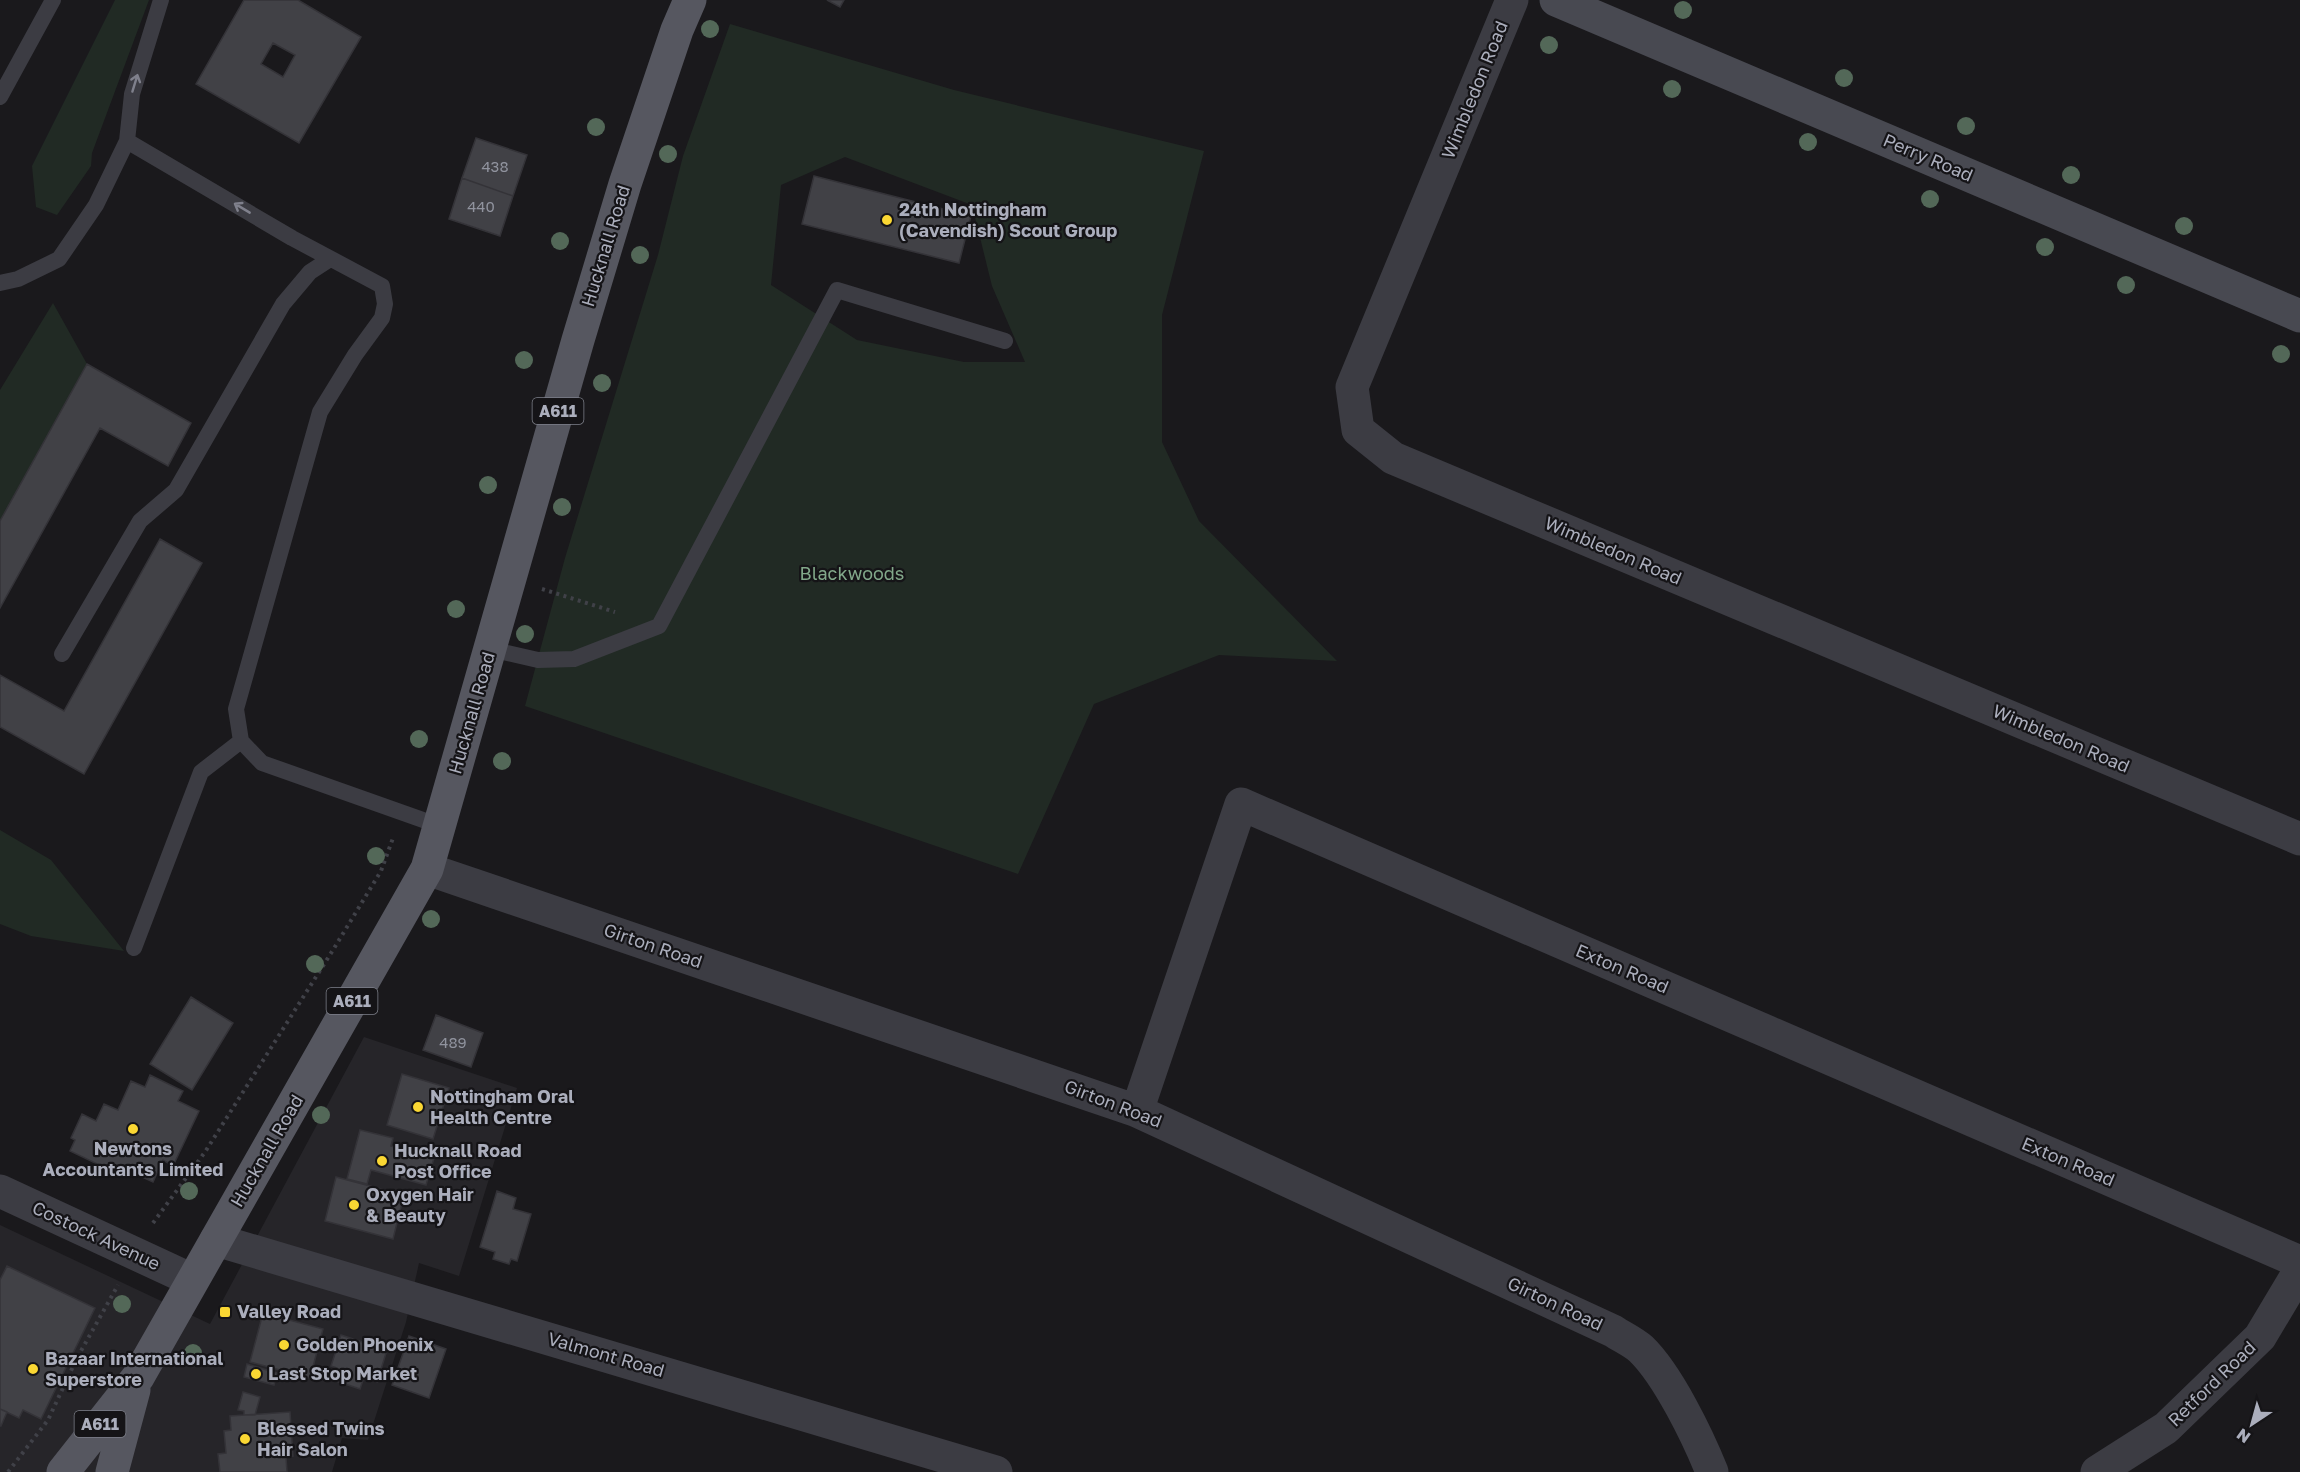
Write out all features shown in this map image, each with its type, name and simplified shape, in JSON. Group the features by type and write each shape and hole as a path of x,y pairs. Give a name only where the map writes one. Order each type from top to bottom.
{"main road":[{"name":"Hucknall Road","path":"63,1472 138,1377 427,869 574,351 621,195 677,30 690,0"},
{"name":"Hucknall Road","path":"112,1472 138,1377"}],"street":[{"name":"Wimbledon Road","path":"1512,0 1352,387 1358,430 1393,459 2300,839"},
{"name":"Perry Road","path":"1556,0 2300,316"},
{"name":"Exton Road","path":"1137,1111 1241,804 2300,1262"},
{"name":"Girton Road","path":"427,869 1137,1111 1613,1331 1640,1348 1655,1366 1683,1411 1711,1472"},
{"name":"Costock Avenue","path":"0,1191 192,1280"},
{"name":"Valmont Road","path":"216,1240 996,1472"},
{"name":"Retford Road","path":"2097,1472 2166,1428 2260,1337 2300,1270"},
{"path":"1711,1472 1717,1472"}],"lane":[{"path":"0,97 53,0"},
{"path":"0,283 18,279 59,259 96,205 128,141 132,94 161,0"},
{"path":"128,141 292,238 382,286 385,304 381,318 320,412 236,709 240,741 262,764 440,826"},
{"path":"62,654 140,521 176,490 283,304 310,272 330,259"},
{"path":"490,649 538,660 574,659 659,626 837,290 1005,340"},
{"path":"134,948 201,772 240,741"}],"path":[{"path":"510,579 659,626"},
{"path":"8,1472 48,1420 77,1358 159,1213 205,1152 381,871 402,813"}],"shaded area":[{"path":"364,1037 517,1088 459,1276 419,1263 406,1322 368,1440 342,1438 332,1472 0,1472 0,1225 210,1324"}],"green space":[{"path":"115,0 149,0 92,153 91,166 57,215 36,207 32,166"},
{"name":"Blackwoods","path":"730,24 954,90 1204,151 1162,315 1162,442 1199,521 1337,661 1219,655 1094,704 1018,874 525,706 565,558 658,255 683,156","holes":["845,157 972,205 992,286 1025,362 964,362 857,340 771,285 781,185"]},
{"path":"53,303 87,364 0,521 0,390"},
{"path":"0,830 51,860 124,951 31,936 0,924"}],"building":[{"path":"244,0 298,0 361,37 299,143 196,84","holes":["273,43 295,55 283,77 261,64"]},
{"path":"827,0 844,0 840,7"},
{"path":"476,138 527,155 513,196 462,178"},
{"name":"24th Nottingham (Cavendish) Scout Group","path":"814,176 971,216 959,263 802,224"},
{"path":"462,178 513,196 500,236 449,219"},
{"path":"87,364 191,423 168,466 100,428 0,608 0,521"},
{"path":"160,539 202,563 84,774 0,727 0,675 64,711"},
{"path":"191,997 233,1023 192,1090 150,1064"},
{"path":"436,1015 483,1033 471,1067 423,1050"},
{"name":"Nottingham Oral Health Centre","path":"402,1074 449,1088 433,1139 387,1125"},
{"name":"Newtons Accountants Limited","path":"150,1075 183,1091 178,1101 199,1111 173,1166 163,1160 153,1182 121,1167 118,1174 70,1151 75,1140 71,1138 82,1114 96,1121 104,1104 118,1110 131,1081 145,1087"},
{"path":"360,1130 393,1138 391,1146 434,1158 426,1185 371,1170 367,1184 347,1179"},
{"path":"336,1177 404,1195 393,1239 325,1221"},
{"path":"497,1191 516,1198 513,1209 531,1214 517,1261 511,1259 509,1264 493,1259 495,1252 480,1247"},
{"name":"Bazaar International Superstore","path":"7,1266 95,1308 41,1419 23,1410 19,1418 0,1409 0,1280"},
{"path":"263,1313 323,1329 310,1378 250,1362"},
{"path":"341,1335 387,1350 377,1382 364,1377 360,1389 333,1380 337,1368 331,1366"},
{"path":"409,1336 446,1349 429,1398 392,1385"},
{"path":"247,1364 277,1373 274,1385 244,1377"},
{"path":"243,1392 260,1397 255,1415 244,1415 244,1411 238,1410"},
{"path":"0,1409 7,1412 1,1426 0,1426"},
{"path":"290,1412 293,1456 286,1457 287,1472 220,1472 218,1454 226,1453 224,1431 231,1430 230,1416"}],"place":[{"name":"24th Nottingham (Cavendish) Scout Group","path":"887,220"},
{"name":"Nottingham Oral Health Centre","path":"418,1107"},
{"name":"Newtons Accountants Limited","path":"133,1129"},
{"name":"Hucknall Road Post Office","path":"382,1161"},
{"name":"Oxygen Hair & Beauty","path":"354,1205"},
{"name":"Valley Road","path":"225,1312"},
{"name":"Golden Phoenix","path":"284,1345"},
{"name":"Bazaar International Superstore","path":"33,1369"},
{"name":"Last Stop Market","path":"256,1374"},
{"name":"Blessed Twins Hair Salon","path":"245,1439"}]}
